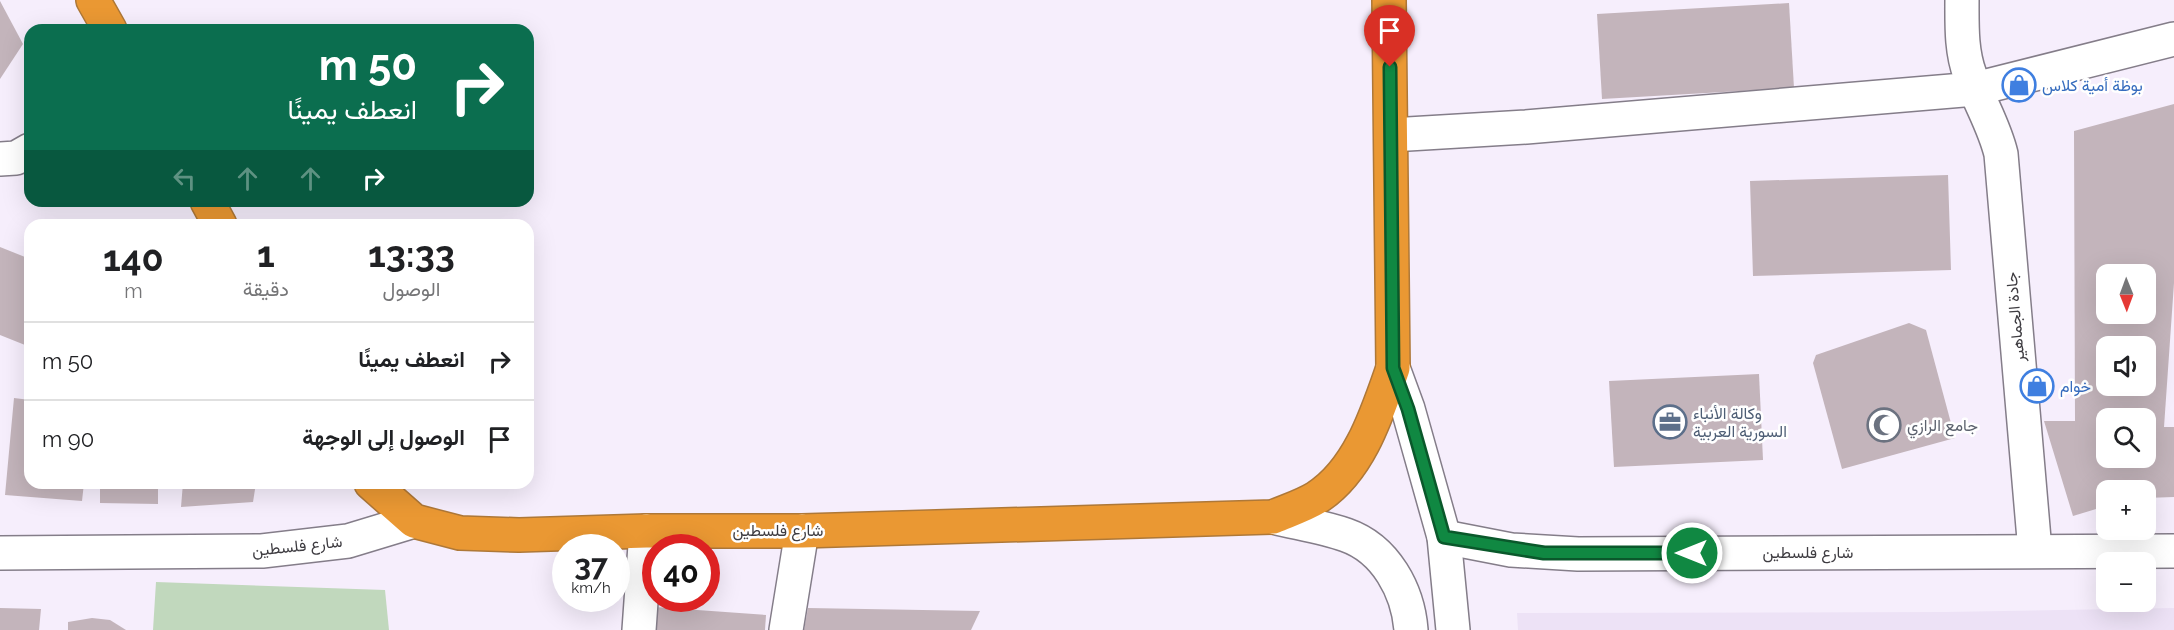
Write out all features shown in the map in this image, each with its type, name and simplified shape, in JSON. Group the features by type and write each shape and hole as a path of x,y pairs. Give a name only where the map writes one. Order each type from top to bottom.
{"highway":[{"path":"93,0 107,24"},
{"path":"1274,517 1317,498 1349,466 1382,402 1393,368 1389,0"},
{"path":"377,489 414,521"},
{"name":"شارع فلسطين","path":"414,521 460,533 495,534 802,531 1274,517"}],"street":[{"name":"جادة الجماهير","path":"1962,0 1965,58 1975,89 1997,136 2002,163 2035,551"},
{"path":"1391,135 1526,127 1975,89 2171,37"},
{"path":"0,159 16,158 24,153"},
{"path":"1393,368 1408,409 1444,537 1453,630"},
{"path":"1274,517 1347,535 1366,545 1394,575 1410,614 1411,630"},
{"name":"شارع فلسطين","path":"0,553 262,551 348,541 414,521"},
{"path":"639,630 646,531"},
{"path":"786,630 802,531"},
{"name":"شارع فلسطين","path":"1444,537 1510,550 1578,554 2174,551"}],"shaded area":[{"path":"2156,608 2174,608 2174,630 1518,630 1517,613 2096,609 2096,612 2156,612"}],"green space":[{"path":"156,582 385,590 389,630 153,630"}],"building":[{"path":"0,1 23,44 0,79"},
{"path":"1789,3 1794,88 1602,99 1597,14"},
{"path":"2174,104 2174,283 2164,427 2174,427 2174,497 2156,498 2156,480 2096,480 2096,509 2073,516 2044,421 2075,421 2074,131"},
{"path":"1948,175 1951,270 1753,276 1750,181"},
{"path":"0,247 24,257 24,345 0,335"},
{"path":"1909,323 1926,330 1955,438 1842,469 1813,363 1816,355"},
{"path":"1759,374 1763,460 1614,467 1609,381"},
{"path":"14,398 24,399 24,489 83,489 82,501 5,495"},
{"path":"100,489 158,489 158,504 100,503"},
{"path":"182,489 255,489 253,502 181,507"},
{"path":"0,608 41,609 39,630 0,630"},
{"path":"808,608 980,611 971,630 804,630"},
{"path":"655,612 720,612 766,615 765,630 653,630"},
{"path":"92,618 110,620 126,630 68,630 68,622"}],"place":[{"name":"بوظة أمية كلاس","path":"2019,85"},
{"name":"خوام","path":"2037,386"},
{"name":"وكالة الأنباء السورية العربية","path":"1670,422"},
{"name":"جامع الرازي","path":"1884,425"}],"route":[{"path":"1390,67 1393,368 1408,409 1444,537 1510,550 1544,553 1692,553"}]}
